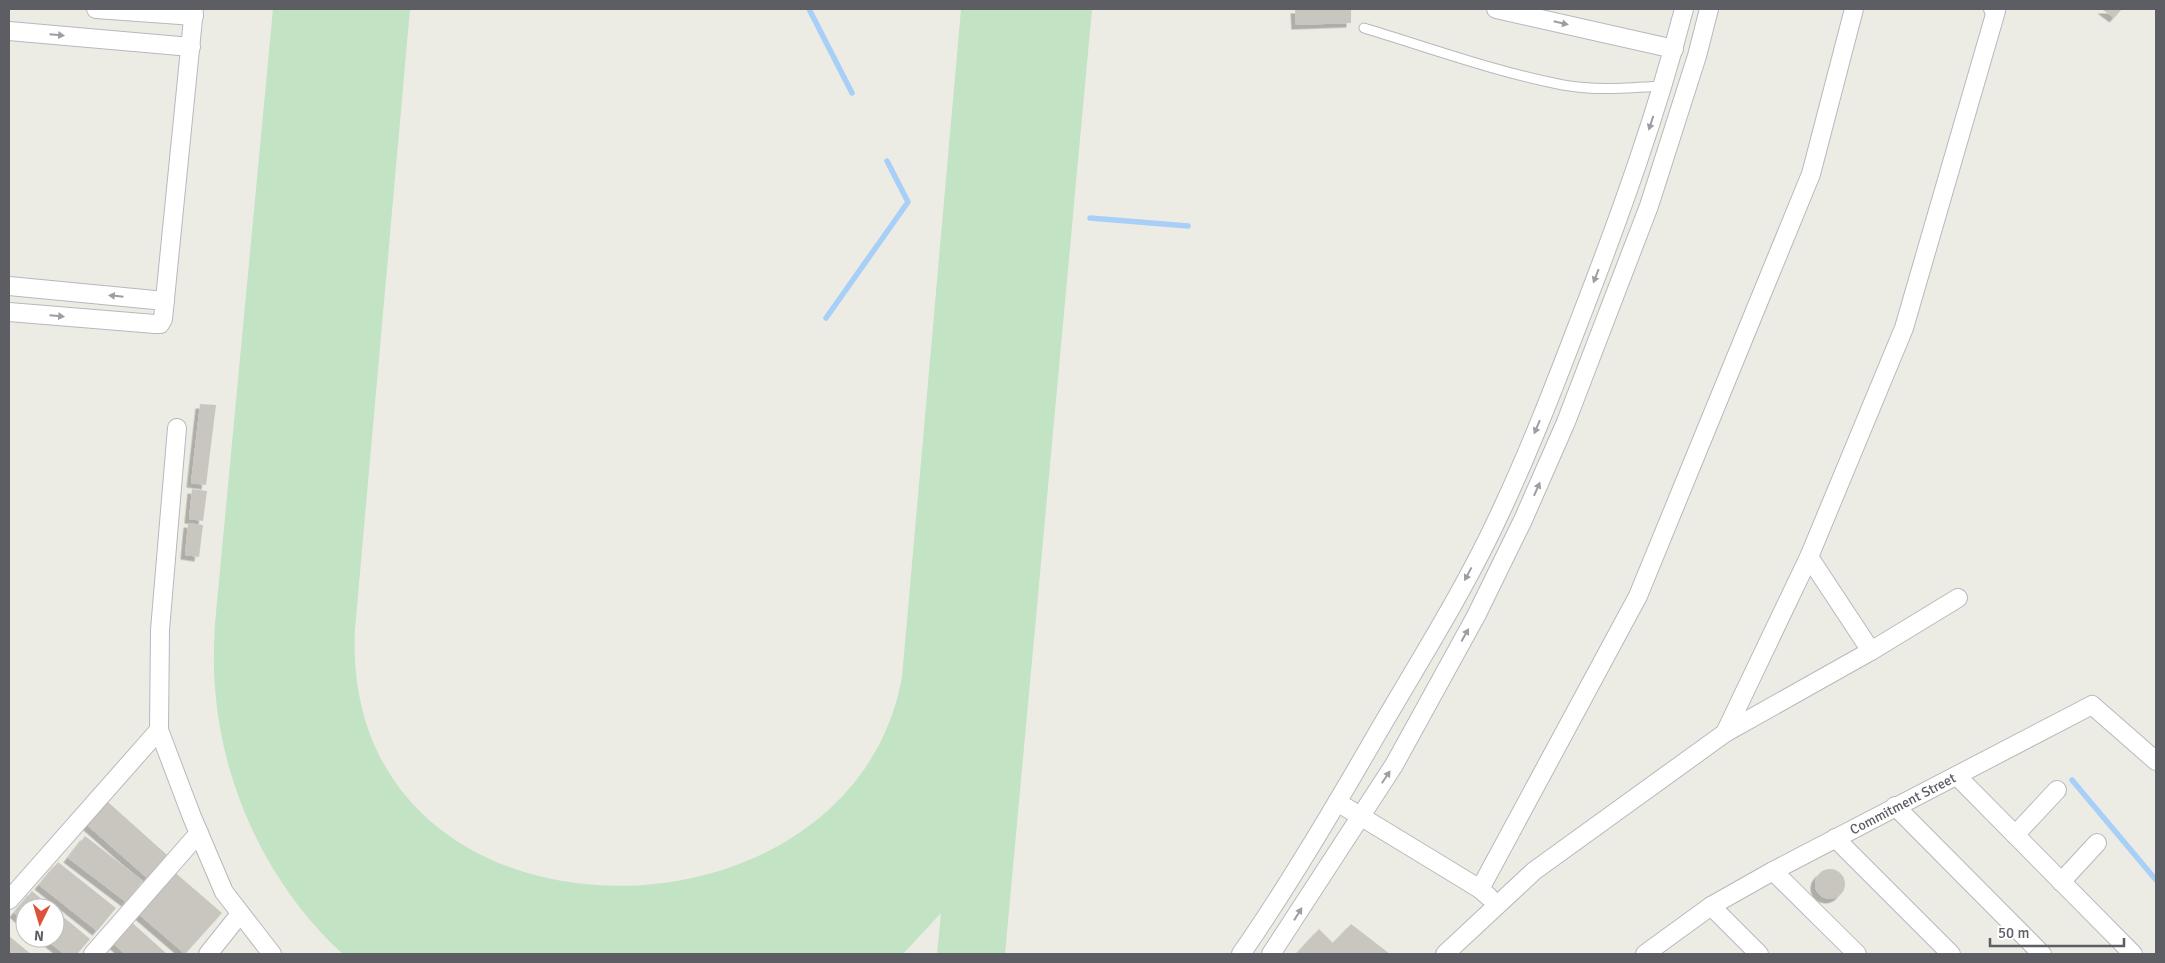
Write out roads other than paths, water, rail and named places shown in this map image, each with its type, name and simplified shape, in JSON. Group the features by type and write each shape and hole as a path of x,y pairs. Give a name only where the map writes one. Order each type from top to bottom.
{"street":[{"path":"9,312 155,324 160,324 163,320 194,13 96,9"},
{"path":"1496,9 1674,49"},
{"path":"1241,954 1261,926 1337,802 1452,605 1502,510 1544,412 1622,210 1663,86 1684,9"},
{"path":"1271,954 1394,765 1476,616 1523,520 1566,422 1649,206 1697,56 1709,9"},
{"path":"1480,889 1638,596 1811,174 1854,9"},
{"path":"1725,733 1809,557 1904,328 1996,11 1993,9"},
{"path":"9,31 191,47"},
{"path":"9,286 165,301"},
{"path":"178,428 160,630 159,730 224,892 272,954"},
{"path":"1809,557 1872,652"},
{"path":"1445,954 1534,871 1725,733 1872,652 1958,598"},
{"name":"Commitment Street","path":"1657,951 1711,906 1895,806 1957,776 2092,705 2156,761"},
{"path":"9,900 159,730"},
{"path":"1957,776 2134,954"},
{"path":"2015,835 2057,790"},
{"path":"1337,802 1480,889 1497,905"},
{"path":"1895,806 2042,954"},
{"path":"92,954 199,833"},
{"path":"1835,838 1951,954"},
{"path":"2061,882 2097,843"},
{"path":"1773,871 1856,954"},
{"path":"1711,906 1759,954"},
{"path":"208,954 240,914"}],"lane":[{"path":"1364,28 1484,65 1564,85 1614,88 1663,86"}],"waterway":[{"path":"809,9 852,93"},
{"path":"826,318 908,202 887,161"},
{"path":"1090,218 1188,226"},
{"path":"2072,780 2156,880"}]}
